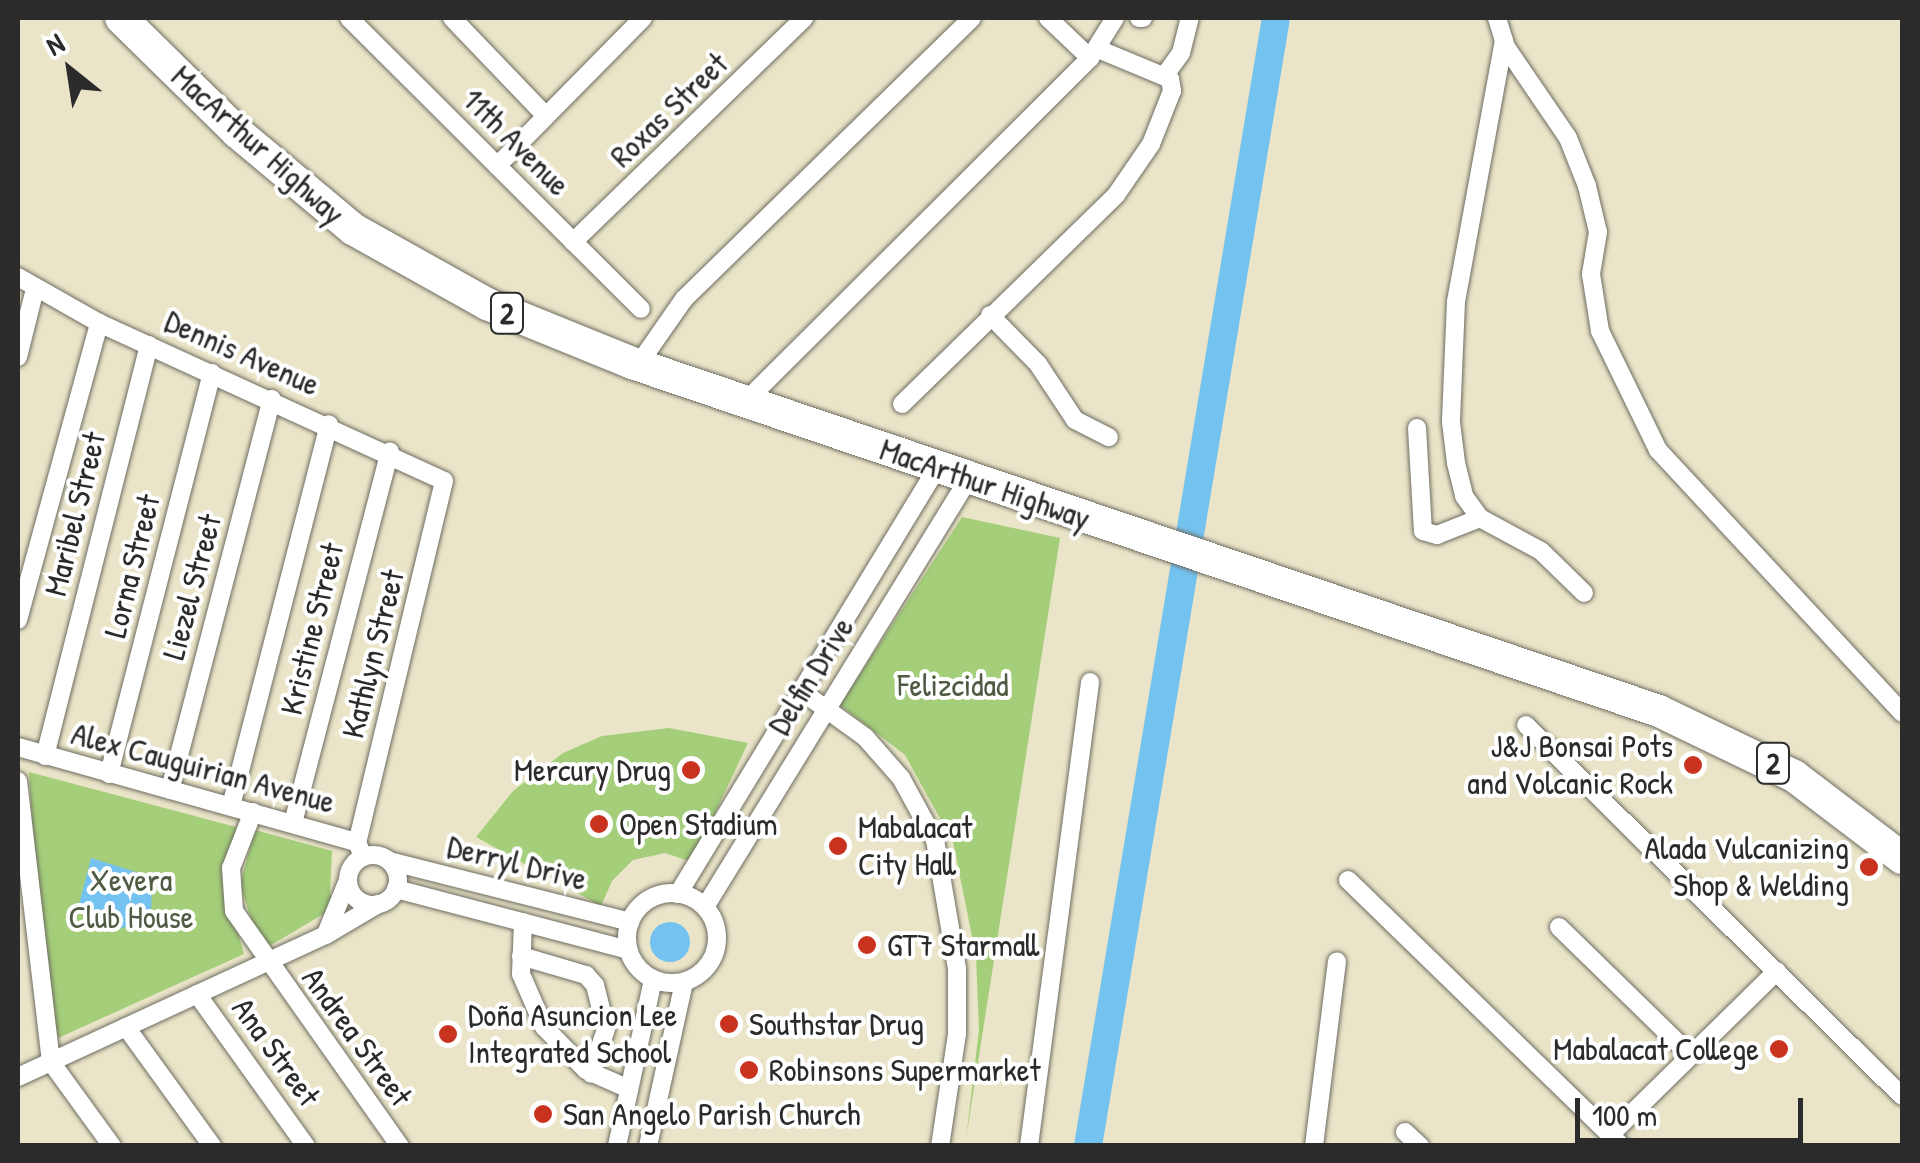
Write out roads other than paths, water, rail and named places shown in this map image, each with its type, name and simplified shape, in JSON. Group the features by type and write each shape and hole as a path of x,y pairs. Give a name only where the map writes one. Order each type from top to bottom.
{"highway":[{"name":"MacArthur Highway","path":"121,18 237,132 352,229 487,304 638,365 1660,711 1769,760 1902,858"}],"street":[{"name":"11th Avenue","path":"349,18 641,309"},
{"path":"452,18 545,115"},
{"path":"497,166 643,18"},
{"name":"Roxas Street","path":"573,242 804,18"},
{"path":"638,365 684,299 972,18"},
{"path":"1048,18 1094,54 1166,74"},
{"path":"745,402 1094,54 1115,18"},
{"path":"1166,74 1182,53 1190,18"},
{"path":"1496,18 1504,40 1544,94 1587,186 1598,232 1591,274 1600,331 1658,450 1902,713"},
{"path":"1504,40 1456,302 1451,422 1464,496 1480,518 1541,551 1584,592"},
{"path":"902,404 1138,166 1172,92 1166,74"},
{"name":"Dennis Avenue","path":"18,277 99,323 390,450 444,480"},
{"path":"18,357 36,289"},
{"path":"990,315 1038,364 1075,420 1110,437"},
{"path":"18,620 99,323"},
{"name":"Maribel Street","path":"45,756 150,345"},
{"name":"Lorna Street","path":"109,774 212,373"},
{"name":"Liezel Street","path":"170,790 272,400"},
{"path":"231,806 330,424"},
{"path":"1417,428 1424,531 1436,535 1480,518"},
{"name":"Kristine Street","path":"293,823 390,450"},
{"name":"Delfin Drive","path":"678,894 801,691 953,472"},
{"name":"Delfin Drive","path":"706,907 826,708 953,472"},
{"name":"Kathlyn Street","path":"360,850 444,480"},
{"path":"1029,1146 1090,682"},
{"path":"801,691 865,737 901,778 935,840 957,985 957,1034 940,1146"},
{"path":"1526,724 1902,1096"},
{"name":"Alex Cauguirian Avenue","path":"18,748 293,823 360,850"},
{"path":"18,781 50,1062 112,1146"},
{"name":"Andrea Street","path":"253,812 237,848 231,890 242,929 400,1146"},
{"path":"18,1077 326,935 396,889 389,861 360,850 344,904 326,935"},
{"name":"Derryl Drive","path":"389,861 630,922"},
{"path":"348,880 357,899 378,904"},
{"path":"1348,880 1616,1140 1690,1055 1777,971"},
{"name":"Derryl Drive","path":"396,889 628,950"},
{"path":"678,894 706,907 717,928 716,952 705,970 684,982 653,980 628,950 630,922 650,899 678,894"},
{"path":"523,922 520,956 528,999 544,1027 591,1074 629,1089"},
{"path":"1559,927 1690,1055"},
{"path":"520,956 586,975 595,985 606,1029 591,1074"},
{"path":"1314,1146 1337,962"},
{"path":"617,1146 653,980"},
{"path":"648,1146 684,982"},
{"name":"Ana Street","path":"198,994 306,1146"},
{"path":"126,1027 212,1146"},
{"path":"1405,1132 1420,1146"}],"water":[{"path":"91,858 152,877 151,917 112,932 109,910 77,912"},
{"path":"670,922 684,928 690,942 684,956 670,962 656,956 650,942 656,928"}],"waterway":[{"path":"1088,1146 1276,18"}],"place":[{"name":"J&J Bonsai Pots and Volcanic Rock","path":"1693,765"},
{"name":"Mercury Drug","path":"691,770"},
{"name":"Open Stadium","path":"599,824"},
{"name":"Mabalacat City Hall","path":"838,846"},
{"name":"Alada Vulcanizing Shop & Welding","path":"1869,867"},
{"name":"GT7 Starmall","path":"867,945"},
{"name":"Southstar Drug","path":"729,1024"},
{"name":"Doña Asuncion Lee Integrated School","path":"448,1034"},
{"name":"Mabalacat College","path":"1779,1049"},
{"name":"Robinsons Supermarket","path":"749,1070"},
{"name":"San Angelo Parish Church","path":"543,1114"}],"park label":[{"name":"Felizcidad","path":"953,685"},
{"name":"Xevera Club House","path":"131,900"}]}
